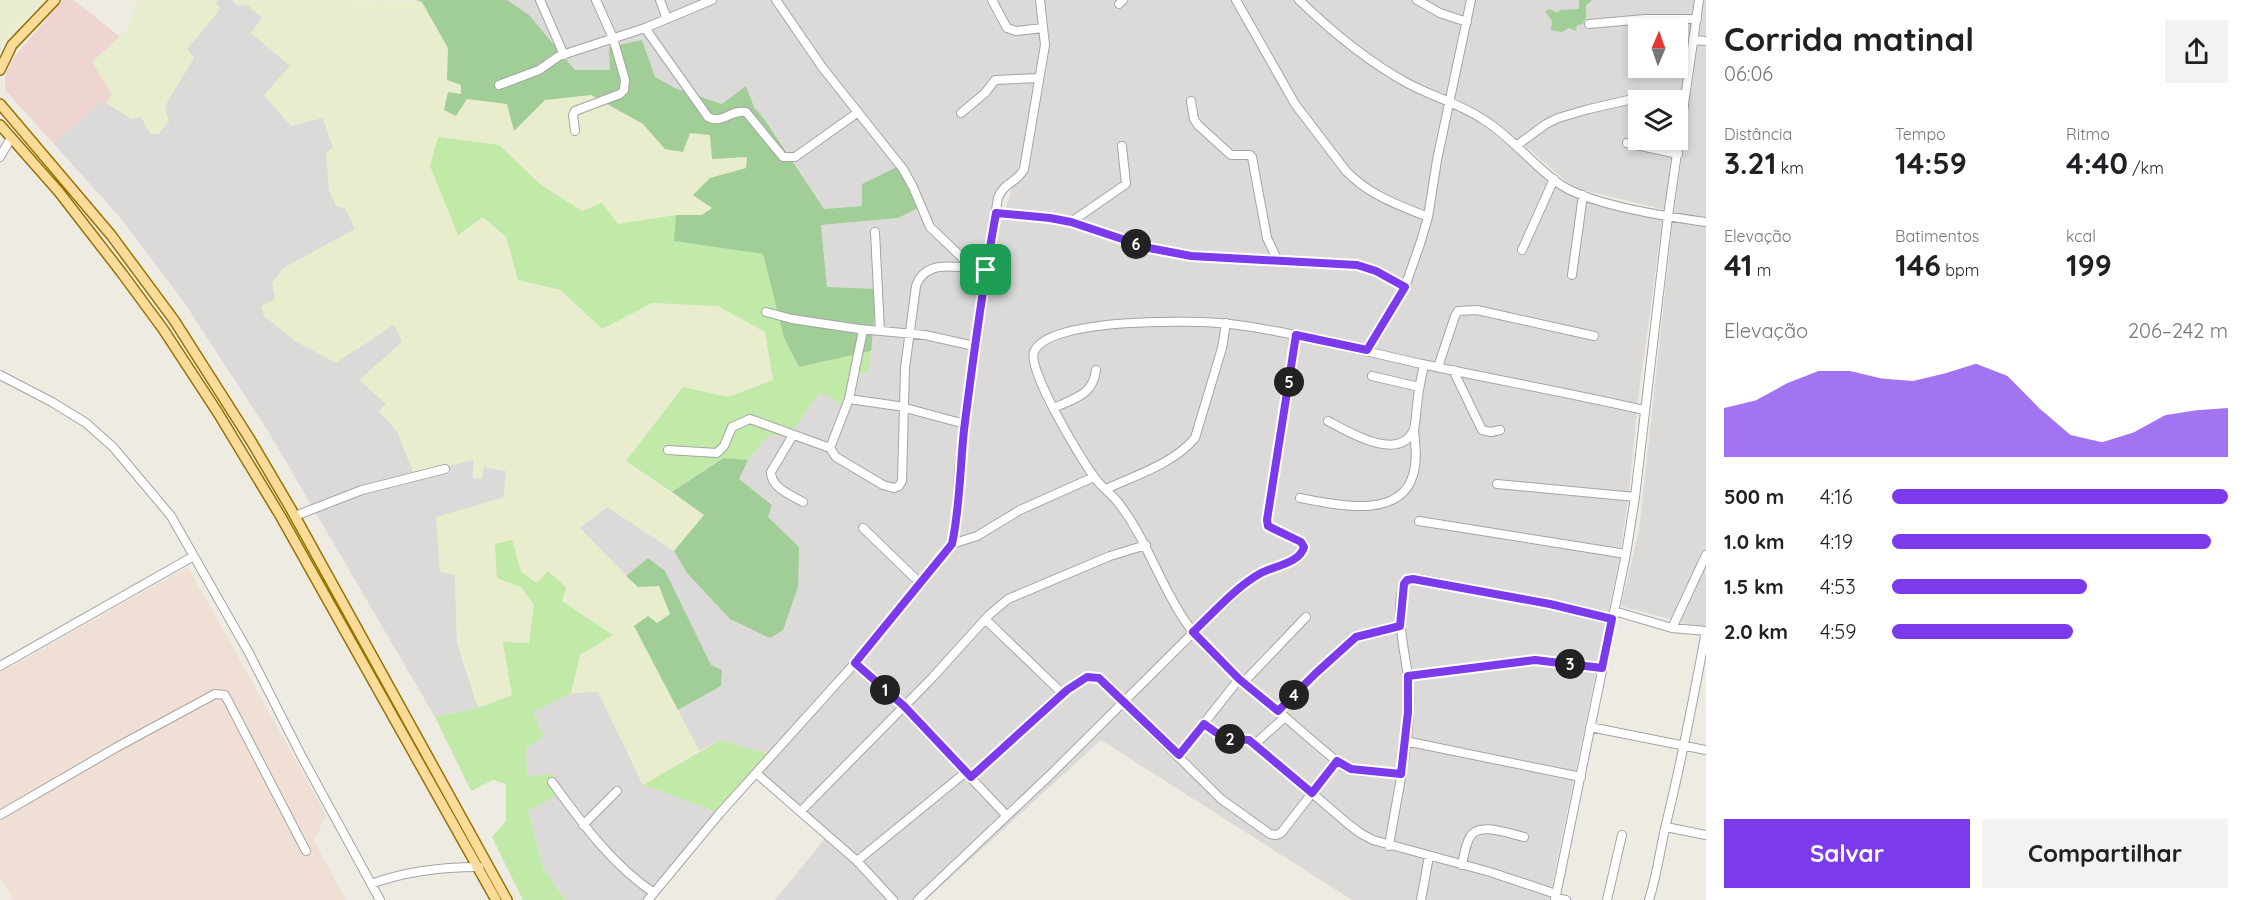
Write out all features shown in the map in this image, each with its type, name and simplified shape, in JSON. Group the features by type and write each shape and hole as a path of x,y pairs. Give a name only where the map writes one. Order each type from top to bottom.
{"main road":[{"path":"0,70 12,45 55,0"},
{"path":"0,51 12,45"},
{"path":"0,104 111,235 174,320 295,516 507,900"},
{"path":"0,125 59,192 121,272 163,329 218,413 280,517 496,900"}],"street":[{"path":"540,0 564,55"},
{"path":"575,131 573,115 576,111 620,94 624,90 625,80 613,38 597,0"},
{"path":"660,0 667,19"},
{"path":"500,85 534,72 551,60 645,28 712,0"},
{"path":"776,0 822,67 903,169 930,227 974,269"},
{"path":"992,0 1007,28 1016,31 1043,27"},
{"path":"648,900 756,772 855,663 952,544 956,527 965,424 975,346 996,213 1001,191 1021,175 1024,169 1045,45 1040,0"},
{"path":"1236,0 1295,104 1347,171 1355,180 1380,197 1428,217"},
{"path":"1417,0 1440,13 1467,22"},
{"path":"1367,350 1405,287 1428,217 1437,160 1471,0"},
{"path":"1682,90 1694,40 1699,0"},
{"path":"1302,1 1352,46 1385,70 1480,117 1554,179 1583,195 1668,216 1706,222"},
{"path":"1589,24 1645,19 1696,19"},
{"path":"645,28 708,117 720,120 736,112 746,112 783,157 795,157 857,113"},
{"path":"1694,40 1706,41"},
{"path":"961,113 985,93 995,80 1039,78"},
{"path":"1516,146 1546,124 1589,109 1628,100"},
{"path":"1191,102 1197,125 1231,155 1252,157 1267,238 1277,259"},
{"path":"0,157 11,138"},
{"path":"1071,222 1126,184 1122,146"},
{"path":"1661,150 1678,154"},
{"path":"1555,897 1626,554 1678,150"},
{"path":"1522,250 1554,179"},
{"path":"1572,275 1583,195"},
{"path":"996,213 1071,222 1168,253 1244,260 1277,259 1357,265 1376,271 1405,287"},
{"path":"874,232 880,331"},
{"path":"668,450 717,453 724,446 732,427 750,419 830,448 836,457 883,485 894,488 899,486 902,481 909,333 916,286 923,273 931,268 941,266 986,270"},
{"path":"1438,367 1458,311 1477,310 1594,336"},
{"path":"766,312 792,319 863,330 909,333 975,346"},
{"path":"1401,774 1351,769 1337,761 1242,681 1193,632 1173,603 1146,544 1128,516 1094,477 1054,408 1034,364 1033,354 1036,348 1044,341 1068,332 1110,324 1160,321 1226,323 1296,335 1644,410"},
{"path":"1106,489 1170,459 1195,438 1222,348 1226,323"},
{"path":"830,448 849,399 863,330"},
{"path":"918,900 1193,632 1260,573 1296,559 1302,553 1304,547 1301,542 1268,526 1267,520 1296,335"},
{"path":"1300,498 1340,505 1366,506 1388,502 1400,495 1413,477 1416,458 1414,429 1424,364"},
{"path":"1054,408 1086,392 1095,381 1096,370"},
{"path":"1453,370 1482,430 1491,432 1500,430"},
{"path":"0,375 70,412 100,435 120,455 171,516 192,557 249,653 302,757 380,900"},
{"path":"1372,376 1419,387"},
{"path":"849,399 904,408 965,424"},
{"path":"1328,421 1378,444 1396,444 1414,429"},
{"path":"793,435 771,472 771,477 774,484 803,502"},
{"path":"295,516 362,490 445,469"},
{"path":"952,544 977,536 1020,510 1094,477"},
{"path":"1497,484 1635,497"},
{"path":"1419,522 1626,554"},
{"path":"863,528 921,584"},
{"path":"801,811 985,619 1008,599 1110,556 1146,544"},
{"path":"1672,628 1706,555"},
{"path":"0,666 192,557"},
{"path":"1389,846 1408,712 1408,676 1400,626 1404,584 1407,580 1413,579 1613,615 1672,628 1706,631 1685,744 1657,876 1649,900"},
{"path":"1179,755 1242,681 1306,617"},
{"path":"985,619 1063,694"},
{"path":"1255,744 1316,673 1356,637 1400,626"},
{"path":"1408,676 1535,660 1602,668"},
{"path":"855,663 904,706 1006,815"},
{"path":"857,861 969,775 1063,694 1081,680 1093,677 1103,682 1221,799 1270,834 1281,833 1337,761"},
{"path":"0,815 117,747 216,694 225,695 306,851"},
{"path":"1204,724 1224,738 1243,738 1255,744 1360,833 1389,846 1462,865 1566,900"},
{"path":"1590,727 1685,744 1706,750"},
{"path":"1405,741 1581,777"},
{"path":"756,772 857,861 891,898"},
{"path":"552,782 583,825 621,867 654,893"},
{"path":"583,825 617,792"},
{"path":"1666,827 1706,835"},
{"path":"1462,865 1470,837 1476,830 1485,829 1524,837"},
{"path":"1607,900 1622,835"},
{"path":"1421,900 1429,856"},
{"path":"371,884 387,878 422,871 479,867"},
{"path":"880,900 891,898"}],"shaded area":[{"path":"63,0 74,0 120,37 92,62 113,95 106,103 101,103 53,143 5,90 5,76 14,57"},
{"path":"232,0 238,6 246,4 262,17 251,33 291,66 323,118 333,147 346,209 355,229 282,269 358,349 394,324 403,341 386,404 379,411 397,431 414,474 473,460 473,478 484,467 506,471 504,497 455,574 457,643 478,708 435,717 271,436 184,302 119,216 53,143 101,103 106,103 132,119 165,106 176,84 187,49 220,9 216,2"},
{"path":"507,0 1466,0 1447,106 1468,114 1574,195 1663,216 1619,560 1549,900 1352,900 1101,740 926,900 775,900 827,836 757,775 772,755 720,740 699,751 678,710 721,686 722,670 711,666 648,558 626,576 579,528 607,507 674,551 687,573 799,547 768,517 772,504 738,479 748,460 769,435 788,437 820,392 853,372 868,373 877,289 827,287 821,225 898,218 862,206 824,209 767,121 754,107 746,87 723,104 675,88 655,77 610,70 575,70 529,15","holes":["1041,79 1029,170 1013,186 998,231 978,341 1001,191 1024,169"]},
{"path":"1474,0 1694,0 1688,46 1688,18 1628,18 1628,78 1684,78 1682,90 1628,90 1628,150 1675,150 1666,210 1574,188 1499,124 1454,100"},
{"path":"1704,0 1706,0 1706,219 1674,213 1683,150 1688,150 1688,114"},
{"path":"1673,219 1706,227 1706,629 1621,606 1639,531"},
{"path":"188,567 326,815 314,841 346,900 13,900 0,877 0,673"},
{"path":"598,691 643,785 720,813 648,900 565,900 543,868 528,811 562,792 527,776 526,748 544,737 533,711 571,693"}],"green space":[{"path":"0,0 43,0 0,45"},
{"path":"139,0 219,0 216,2 220,9 187,49 194,58 165,106 169,122 158,134 150,134 141,117 132,119 106,103 112,94 92,62 128,29"},
{"path":"232,0 422,1 448,48 447,80 461,84 461,94 448,92 444,110 456,116 467,99 507,104 515,131 545,100 591,95 643,124 666,149 683,151 690,133 710,135 748,156 746,168 710,178 693,195 712,208 703,215 676,215 618,224 602,203 582,211 540,184 499,145 458,235 483,217 506,237 518,280 561,290 602,329 652,303 718,306 765,332 773,380 728,397 683,387 627,460 704,515 674,551 607,507 580,528 638,587 659,585 670,614 657,623 635,626 699,751 643,785 598,692 571,693 580,655 613,636 562,601 548,571 537,583 521,572 521,587 534,605 529,643 512,695 478,708 457,643 455,575 440,572 436,517 504,497 506,471 484,467 482,479 473,478 473,460 414,474 397,431 379,411 386,404 359,380 402,342 394,324 336,363 295,341 264,316 261,306 275,299 272,283 282,269 355,229 346,209 336,206 329,190 326,153 333,147 323,118 291,126 264,95 290,66 251,33 262,17 246,4 238,6"},
{"path":"416,0 507,0 529,15 575,70 610,70 609,47 642,40 655,77 675,88 722,104 746,86 754,107 766,121 824,209 862,206 862,184 897,167 922,206 898,218 821,225 827,287 877,289 871,351 799,367 784,338 763,254 674,241 676,215 702,215 712,208 693,195 710,178 746,168 747,157 712,159 710,135 690,133 683,152 665,149 643,124 591,95 545,100 514,131 507,104 467,99 456,116 444,110 448,92 461,94 461,85 447,80 448,48 422,2"},
{"path":"1579,0 1592,0 1586,6 1586,17 1583,24 1577,25 1576,31 1569,28 1562,32 1551,30 1552,21 1545,11 1550,9 1557,13 1560,10 1579,9"},
{"path":"438,137 499,145 540,184 582,211 602,203 618,224 676,215 675,241 763,254 784,338 799,367 871,351 868,373 853,372 844,405 820,392 788,437 769,435 748,460 722,458 672,492 626,461 683,387 728,397 773,380 765,332 718,306 652,303 602,329 561,290 518,280 506,237 483,217 458,235 430,166"},
{"path":"723,458 748,460 739,479 772,505 768,517 799,547 798,587 783,630 770,638 730,619 687,573 674,551 704,515 672,492"},
{"path":"512,540 521,572 537,583 548,571 566,587 562,601 613,635 580,655 571,693 533,712 544,737 526,748 527,776 551,774 563,792 528,811 543,868 565,900 523,900 492,837 506,821 506,784 493,780 471,791 435,717 478,708 512,695 503,642 529,643 534,605 521,587 497,578 495,544"},
{"path":"648,558 665,571 711,665 722,670 721,686 678,710 634,626 648,616 657,623 670,614 659,586 638,587 626,576"},
{"path":"720,740 772,755 720,813 643,785"}],"route":[{"path":"996,213 1071,222 1168,253 1244,260 1277,259 1357,265 1376,271 1405,287 1367,350 1296,335 1267,520 1268,526 1301,542 1304,547 1302,553 1296,559 1260,573 1193,632 1239,679 1278,711 1347,643 1365,633 1400,626 1404,584 1407,580 1420,579 1550,604 1612,619 1602,668 1535,660 1408,676 1408,712 1401,774 1358,771 1343,766 1337,761 1312,793 1249,740 1224,738 1204,724 1179,755 1099,678 1087,677 1067,690 971,777 904,706 855,663 952,544 956,527 959,471 986,270 996,213"}]}
